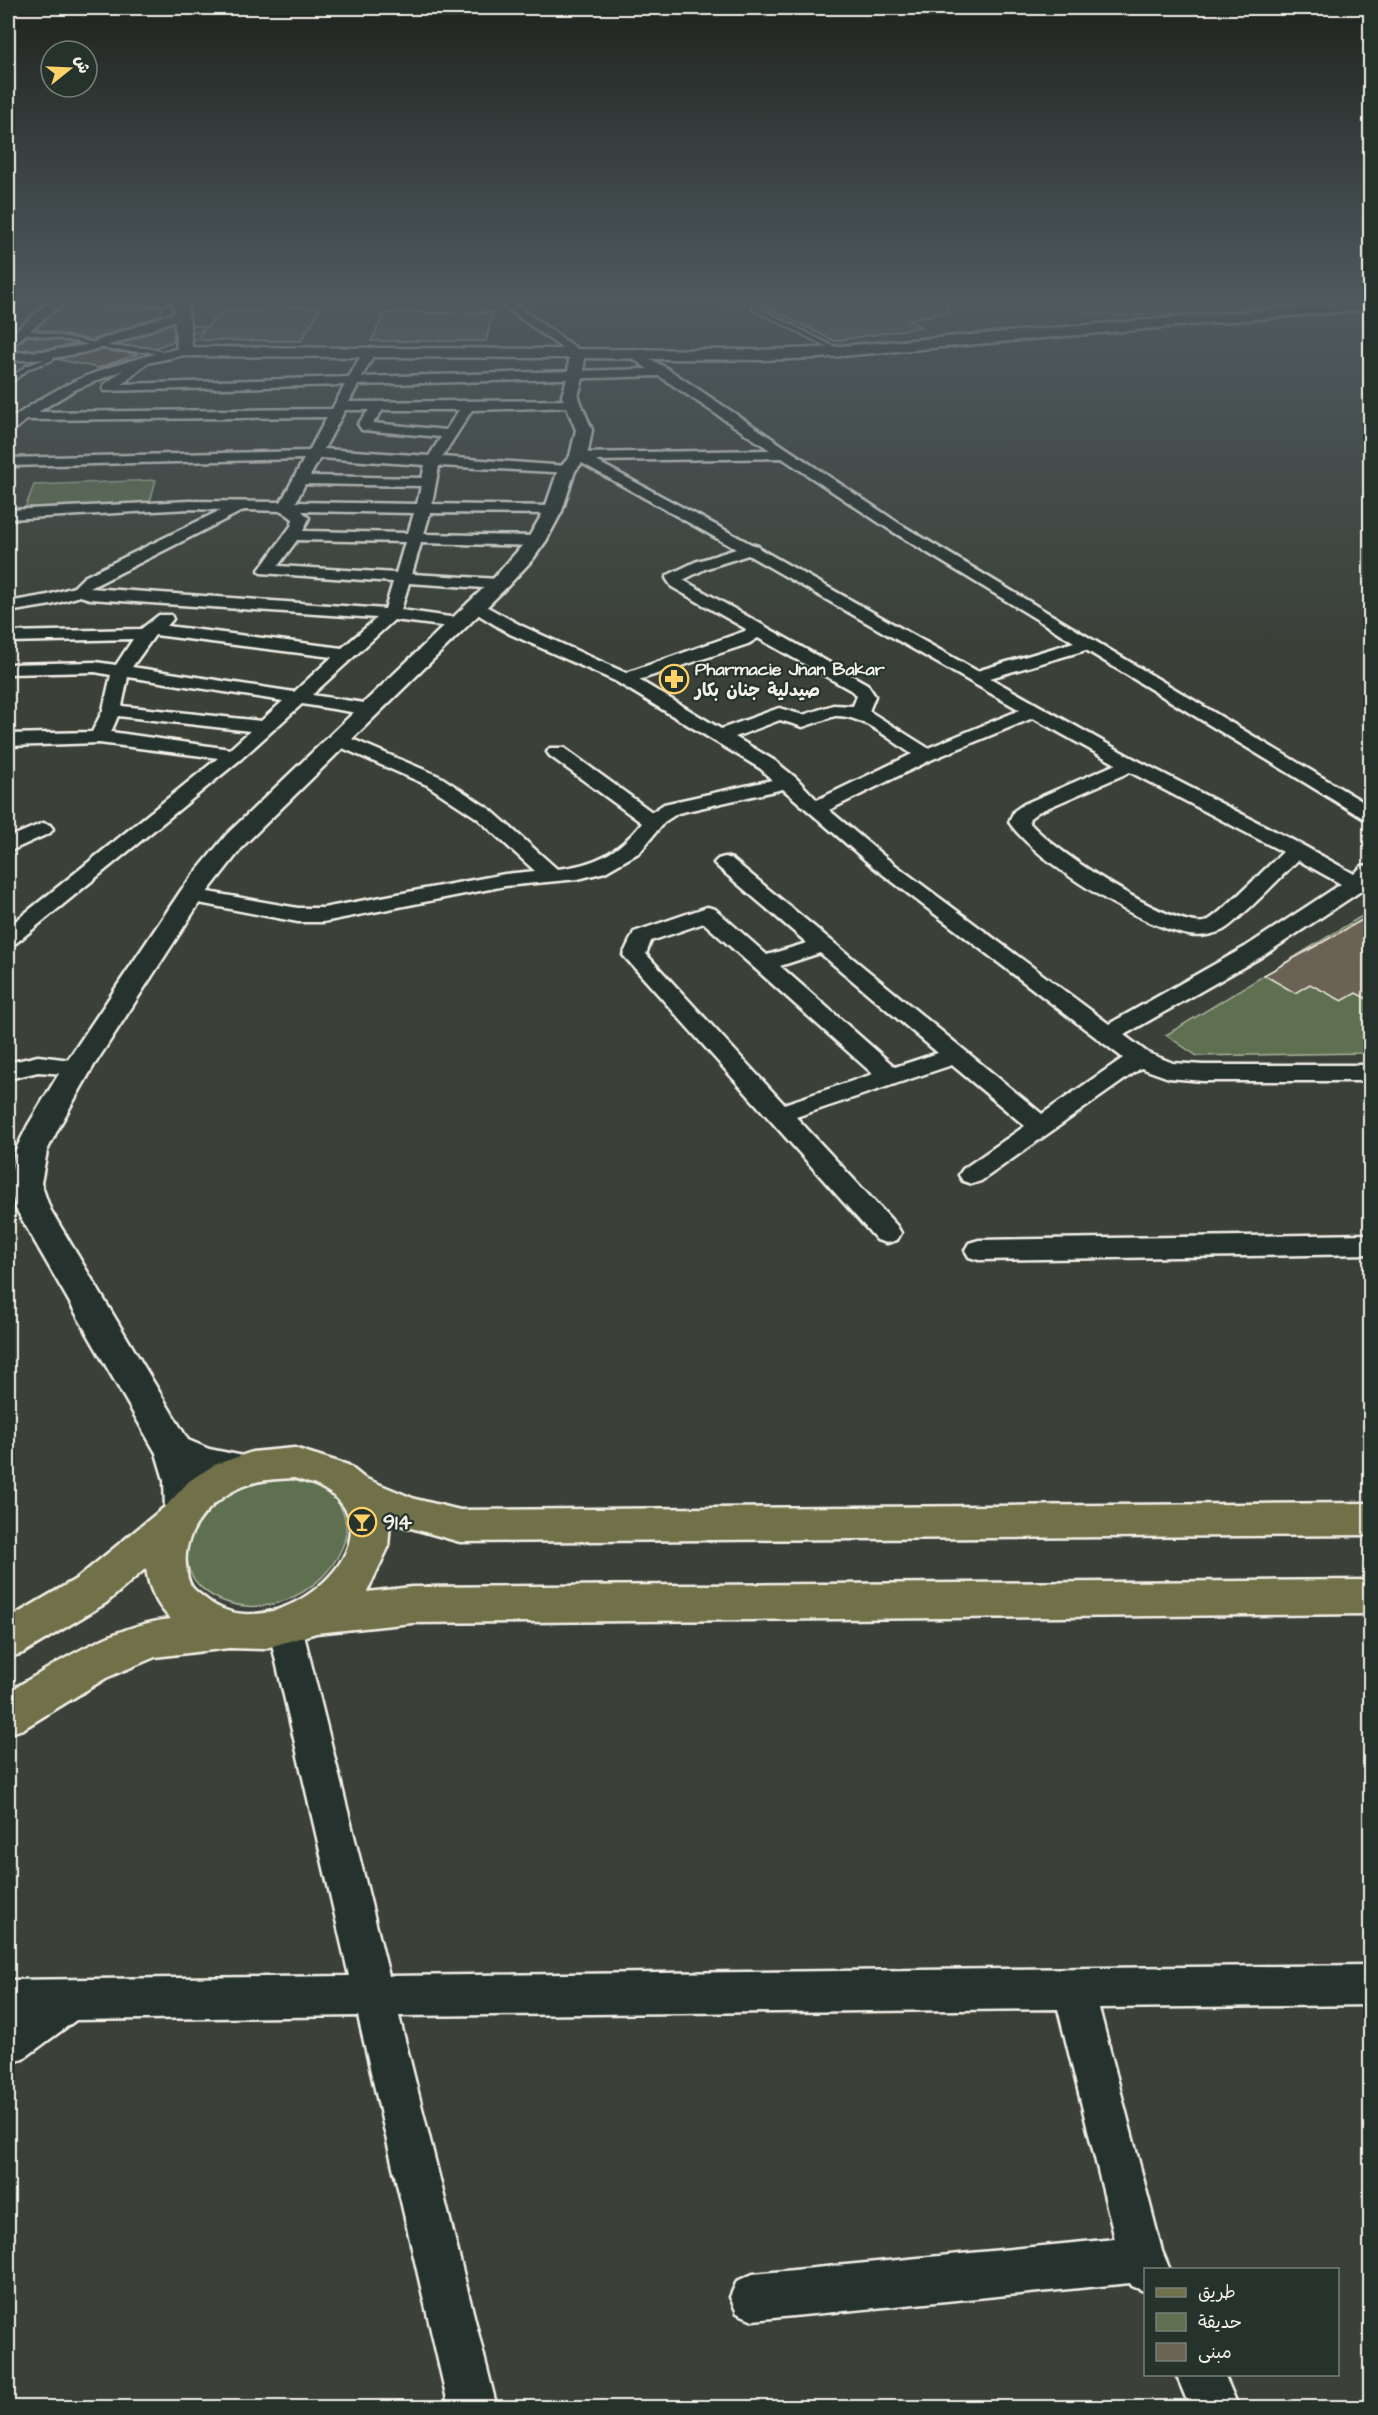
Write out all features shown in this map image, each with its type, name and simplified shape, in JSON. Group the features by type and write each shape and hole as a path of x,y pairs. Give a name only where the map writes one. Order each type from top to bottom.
{"main road":[{"path":"8,1640 91,1591 211,1486 244,1470 268,1464 294,1463 318,1467 338,1476 354,1490 368,1512 370,1539 362,1567 343,1594 300,1621"},
{"path":"354,1490 409,1513 460,1526 1371,1519"},
{"path":"182,1513 168,1540 164,1564 169,1587 182,1607 204,1623 231,1631"},
{"path":"8,1714 91,1665 152,1639 231,1631 254,1632 300,1621 412,1605 1371,1597"}],"street":[{"path":"8,428 16,417 260,412"},
{"path":"286,507 337,412"},
{"path":"375,412 365,424 367,427 450,434"},
{"path":"8,938 234,755 392,613 423,510 433,461 464,412"},
{"path":"182,1513 183,1480 175,1452 33,1209 25,1183 31,1151 78,1067 191,895 236,839 499,584 526,555 553,511 584,430 577,412"},
{"path":"723,412 895,527 1371,814"},
{"path":"8,462 314,454 433,461 572,464 786,454"},
{"path":"572,464 752,549 1131,765 1297,850 1363,878"},
{"path":"301,480 430,482"},
{"path":"8,514 189,506 553,511"},
{"path":"81,590 82,586 90,580 241,506"},
{"path":"286,507 301,518 299,526 267,570 499,584"},
{"path":"293,536 536,541"},
{"path":"752,549 701,565 674,578 687,590 742,618 755,628 861,688 866,696 859,713"},
{"path":"8,607 51,600 81,590 101,595 392,613 466,615 516,630 624,679 768,765 789,782 815,809 1000,954 1139,1058 1169,1070 1203,1074 1371,1073"},
{"path":"99,737 112,710 121,670 148,632 193,599"},
{"path":"624,679 742,640 751,635 755,628"},
{"path":"8,637 148,632 346,654"},
{"path":"975,677 1087,644"},
{"path":"8,669 95,667 370,709"},
{"path":"112,710 267,727"},
{"path":"720,736 779,714 803,721 837,710 859,713 926,755"},
{"path":"815,809 926,755 1034,711"},
{"path":"8,740 99,737 234,755"},
{"path":"338,739 434,781 484,814 553,876"},
{"path":"557,752 653,822"},
{"path":"1131,765 1031,808 1021,815 1019,822 1032,839 1093,880 1164,920 1182,927 1205,928 1217,925 1297,850"},
{"path":"191,895 298,915 323,915 505,880 553,876 598,868 633,848 663,811 678,805 789,782"},
{"path":"8,846 43,829"},
{"path":"725,864 1042,1127"},
{"path":"1108,1034 1253,952 1363,878"},
{"path":"887,1233 634,955 642,938 707,914 891,1077"},
{"path":"764,964 823,945"},
{"path":"779,1114 956,1055"},
{"path":"972,1175 1139,1058"},
{"path":"8,1071 38,1064 78,1067"},
{"path":"979,1250 1371,1244"},
{"path":"175,1452 204,1463 244,1470"},
{"path":"300,1621 375,1994 473,2408"},
{"path":"8,2000 375,1994 1371,1985"},
{"path":"753,2296 1145,2264 1072,1987"},
{"path":"8,2044 71,1998"},
{"path":"1200,2376 1215,2408"}],"green space":[{"path":"156,480 150,502 25,508 34,485"},
{"path":"1370,911 1370,1049 1364,1053 1197,1056 1166,1035"},
{"path":"296,1476 328,1491 342,1510 346,1525 345,1541 332,1566 303,1592 267,1605 247,1606 229,1603 203,1589 192,1575 187,1560 189,1542 198,1518 206,1509 239,1484"}],"building":[{"path":"1371,915 1371,1001 1356,993 1342,1001 1310,984 1295,993 1264,975"}],"place":[{"name":"Pharmacie Jnan Bakar صيدلية جنان بكار","path":"674,679"},
{"name":"914","path":"362,1522"}]}
